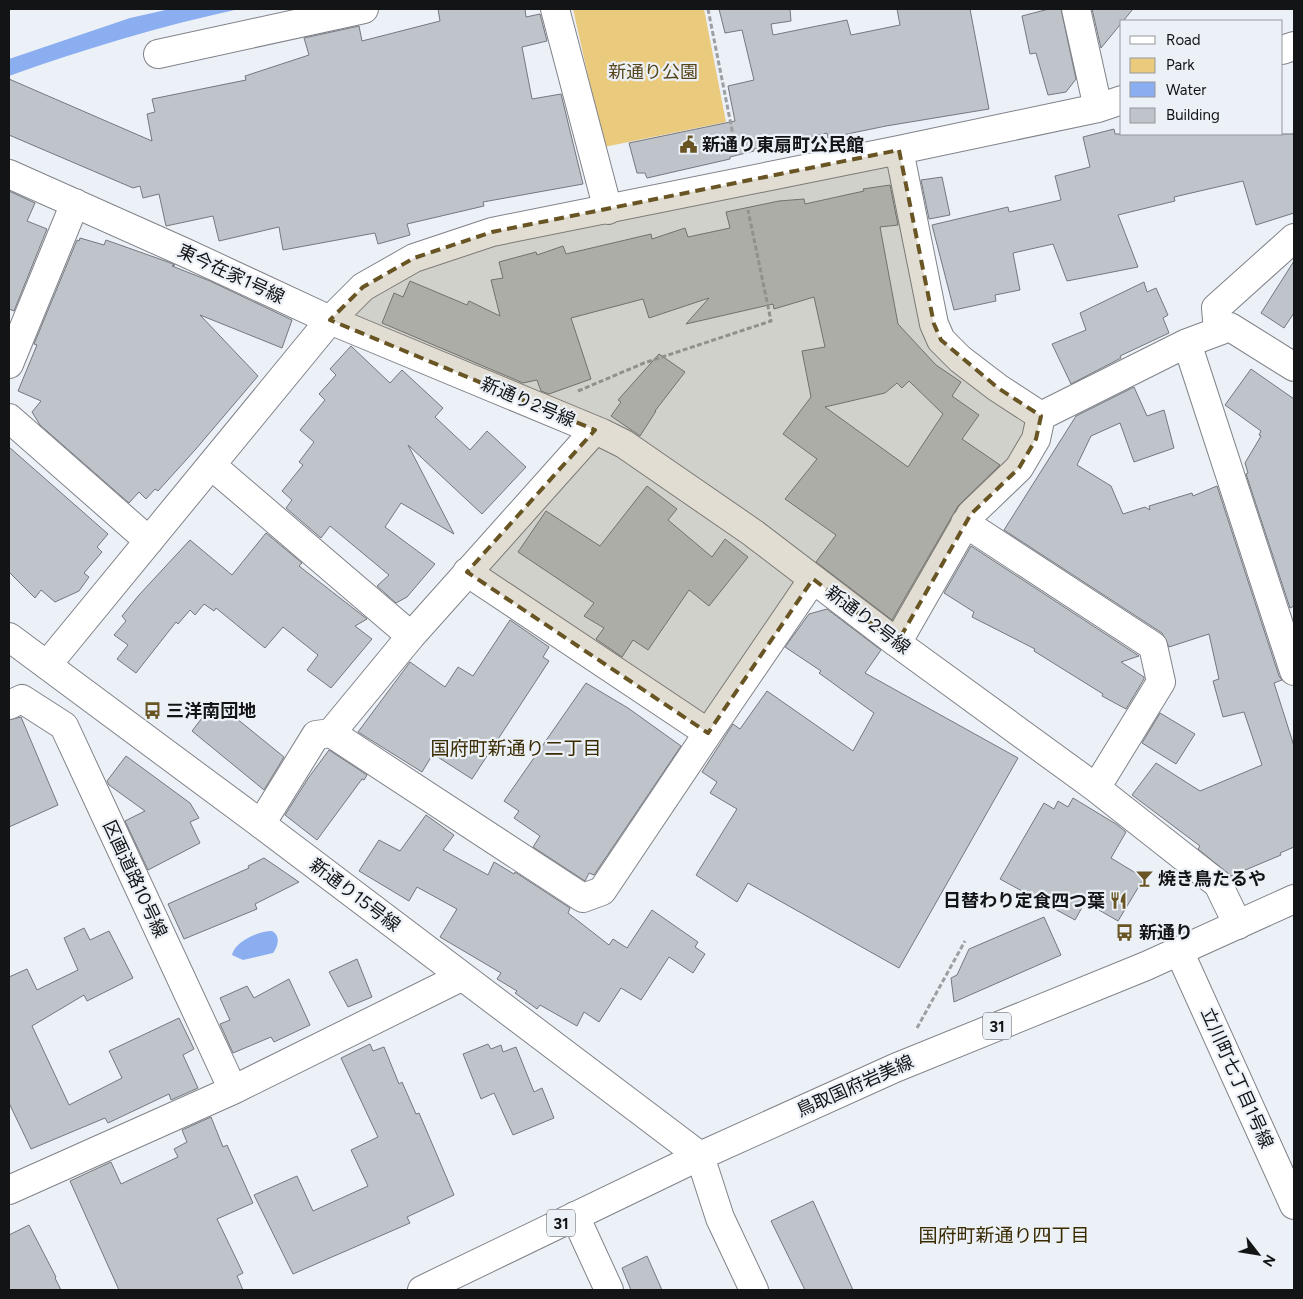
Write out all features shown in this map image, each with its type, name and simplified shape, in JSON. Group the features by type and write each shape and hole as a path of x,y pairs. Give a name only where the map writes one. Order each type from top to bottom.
{"street":[{"path":"158,54 364,9"},
{"path":"555,9 608,210"},
{"path":"47,666 330,320 363,287 414,258 492,232 608,210 740,170 899,150 1110,104 1076,9"},
{"path":"899,150 934,324 941,340 960,359 998,388 1041,416"},
{"name":"東今在家1号線","path":"9,174 330,320 455,372"},
{"path":"9,364 75,203"},
{"path":"1218,331 1216,308 1294,238"},
{"path":"1041,416 1187,342 1230,327 1294,367"},
{"path":"1187,342 1287,625 1294,671"},
{"name":"新通り2号線","path":"455,372 595,430 624,444 753,534 897,643 1096,788 1218,884 1238,925"},
{"path":"897,643 971,514 1019,468 1036,439 1041,416"},
{"path":"9,418 149,541"},
{"path":"261,824 316,735 331,732 411,636 595,430"},
{"path":"211,466 411,636"},
{"path":"966,523 1153,646 1160,682 1096,788"},
{"path":"467,572 708,732"},
{"path":"331,732 583,898 602,891 813,579"},
{"name":"新通り15号線","path":"9,637 261,824 700,1156"},
{"name":"区画道路10号線","path":"9,705 22,699 64,726 233,1090"},
{"name":"鳥取国府岩美線","path":"422,1290 700,1156 895,1068 1179,951 1294,899"},
{"name":"立川町七丁目1号線","path":"1179,951 1294,1205"},
{"path":"10,1188 233,1090 461,977"},
{"path":"700,1156 720,1218 754,1290"},
{"path":"575,1216 609,1290"}],"path":[{"path":"575,393 644,363 771,321 708,9"},
{"path":"917,1028 964,941"}],"highlighted area":[{"path":"899,150 934,324 941,340 998,388 1041,416 1036,439 1019,468 971,514 897,643 813,579 708,733 467,572 595,430 330,320 363,287 414,258 492,232"}],"green space":[{"name":"新通り公園","path":"573,9 704,9 726,122 604,147"}],"water":[{"path":"170,9 239,9 123,39 9,76 9,59 130,18"},
{"path":"272,931 278,938 273,953 243,960 232,955 238,945 248,938"}],"building":[{"path":"438,9 525,9 526,17 540,14 547,41 522,47 532,99 561,94 583,184 483,202 484,206 407,224 410,235 378,244 375,233 283,250 279,227 219,241 213,216 166,226 159,194 143,198 140,186 133,188 9,135 9,79 152,141 147,114 155,112 152,99 246,80 245,76 309,55 304,38 359,26 362,41 440,21"},
{"path":"719,9 790,9 791,21 771,24 773,35 847,20 851,35 900,25 897,9 970,9 989,109 886,126 828,138 827,133 754,149 754,151 730,157 730,159 647,178 645,173 637,173 629,143 735,121 728,86 754,80 742,30 725,33"},
{"path":"1049,9 1061,9 1076,79 1066,92 1048,95 1036,53 1030,54 1022,16"},
{"path":"1092,9 1133,9 1124,20 1120,20 1120,25 1101,48"},
{"path":"1114,129 1115,134 1120,135 1294,134 1294,213 1256,225 1243,181 1174,197 1175,201 1118,215 1138,267 1067,281 1053,244 1013,253 1020,290 995,295 996,301 954,310 932,225 1008,207 1009,212 1061,200 1055,176 1090,167 1083,137"},
{"path":"942,177 950,215 929,219 921,180"},
{"path":"890,185 898,225 880,227 898,324 936,365 961,382 952,396 979,415 962,439 1000,465 958,506 892,620 816,562 836,535 785,499 817,459 783,434 811,397 802,351 825,347 814,297 774,309 773,304 686,324 709,298 649,318 643,299 571,318 591,379 549,394 541,391 537,380 523,383 382,323 394,293 403,297 410,281 467,305 469,301 500,316 491,280 503,278 499,262 536,252 537,255 563,246 566,254 651,234 652,239 685,228 688,237 730,228 726,212 779,201 804,199 805,204 864,191 863,189","holes":["909,381 943,414 908,467 825,407 885,393 897,383 902,388"]},
{"path":"9,191 35,203 27,221 47,229 14,311 9,309"},
{"path":"80,238 104,245 106,240 168,262 175,265 172,266 210,281 292,320 282,348 200,315 258,376 158,491 155,489 146,499 139,492 129,503 40,425 32,412 41,401 18,391 37,345 34,344 77,240 79,241"},
{"path":"1294,261 1294,313 1284,328 1261,313"},
{"path":"1144,282 1147,292 1156,288 1168,315 1163,318 1169,333 1120,356 1121,358 1071,384 1052,344 1086,330 1080,313"},
{"path":"351,346 390,383 402,370 443,408 435,417 470,450 487,431 526,467 482,514 408,445 454,534 401,503 385,527 435,564 407,597 396,603 377,586 389,575 330,526 321,538 286,508 292,500 282,491 303,465 299,462 314,442 300,430 325,400 319,394 336,375 330,369"},
{"path":"659,354 685,372 655,411 640,436 611,416 621,402 618,400"},
{"path":"1251,369 1294,399 1294,606 1290,608 1246,474 1248,473 1245,463 1261,436 1259,435 1261,431 1225,405"},
{"path":"1134,387 1147,416 1164,410 1174,448 1134,462 1120,423 1091,436 1077,465 1111,486 1123,514 1145,507 1150,510 1149,506 1192,493 1193,496 1217,486 1279,676 1282,680 1274,683 1294,746 1294,847 1280,853 1281,855 1231,876 1198,849 1200,846 1132,795 1156,763 1200,791 1262,765 1244,712 1223,717 1213,681 1219,679 1209,634 1169,647 1162,633 1004,530 1076,416"},
{"path":"9,447 108,534 97,547 102,552 84,573 89,577 79,591 55,602 41,590 35,598 9,572"},
{"path":"647,486 677,509 668,520 712,557 725,539 748,557 709,606 689,590 648,650 633,640 622,657 596,639 604,628 584,616 594,603 518,552 546,511 600,546"},
{"path":"266,533 302,563 299,566 367,619 355,626 372,639 331,688 307,670 318,655 283,627 265,648 216,608 214,611 204,604 195,615 190,610 178,624 176,622 136,673 117,659 128,645 114,635 126,621 122,616 190,540 232,575"},
{"path":"971,546 1139,656 1121,662 1144,677 1126,709 1102,696 1103,694 1034,651 1035,649 972,617 974,612 944,593"},
{"path":"827,609 881,650 865,673 1018,758 899,968 748,883 737,902 696,875 737,809 710,793 717,782 702,772 733,724 740,729 767,691 853,751 874,713 819,673 821,671 785,647 809,614"},
{"path":"510,620 549,647 543,657 549,661 472,779 433,754 422,772 358,732 410,662 445,687 458,667 473,676"},
{"path":"586,683 628,708 681,746 594,875 589,873 585,881 533,847 540,836 514,818 519,811 504,801"},
{"path":"215,701 284,757 264,790 192,731"},
{"path":"1160,713 1195,734 1176,764 1142,743"},
{"path":"21,717 58,805 9,827 9,720"},
{"path":"329,750 367,775 364,780 362,779 317,840 285,815"},
{"path":"126,756 190,803 199,818 190,822 200,843 148,870 125,821 145,811 109,785 107,781"},
{"path":"1073,798 1126,832 1111,858 1144,878 1118,921 1085,902 1075,920 1000,879 1044,803 1054,809 1058,801 1068,807"},
{"path":"426,815 454,835 443,850 488,875 494,862 514,874 515,872 570,908 568,913 609,945 613,939 627,948 652,910 698,942 695,947 705,954 693,973 669,957 641,1000 621,988 599,1022 584,1012 577,1026 540,1005 537,1009 515,993 517,991 497,979 501,973 440,937 457,909 417,887 409,901 359,871 379,840 400,851"},
{"path":"264,858 299,882 255,904 257,909 184,939 168,904 249,868 248,866"},
{"path":"1044,917 1061,955 954,1002 951,978 957,975 969,949"},
{"path":"84,928 90,940 109,931 133,978 87,1001 84,995 32,1026 69,1105 122,1078 109,1051 179,1018 194,1049 183,1055 198,1088 171,1100 169,1094 108,1123 105,1118 31,1149 9,1103 9,977 27,969 37,990 78,970 64,938"},
{"path":"357,959 372,997 348,1007 329,972"},
{"path":"289,979 310,1025 274,1042 271,1037 233,1053 220,1024 230,1020 220,998 247,986 254,998"},
{"path":"370,1044 373,1051 384,1047 399,1084 402,1082 416,1114 419,1113 454,1195 407,1217 410,1223 293,1274 254,1195 297,1176 313,1211 368,1186 351,1150 378,1137 341,1058"},
{"path":"488,1044 491,1049 501,1045 503,1052 516,1047 534,1092 542,1088 554,1118 513,1135 494,1093 481,1099 463,1054"},
{"path":"211,1117 223,1147 227,1145 253,1203 217,1219 243,1273 237,1276 243,1290 119,1290 70,1181 111,1162 121,1184 178,1157 174,1149 187,1142 182,1130"},
{"path":"813,1201 853,1290 805,1290 771,1221"},
{"path":"29,1225 61,1290 9,1290 9,1235"},
{"path":"647,1256 662,1290 631,1290 622,1268"}],"place":[{"name":"新通り東扇町公民館","path":"688,145"},
{"name":"三洋南団地","path":"152,711"},
{"name":"焼き鳥たるや","path":"1144,879"},
{"name":"日替わり定食四つ葉","path":"1119,901"},
{"name":"新通り","path":"1125,933"}],"district":[{"name":"国府町新通り二丁目","path":"516,748"},
{"name":"国府町新通り四丁目","path":"1004,1235"}]}
